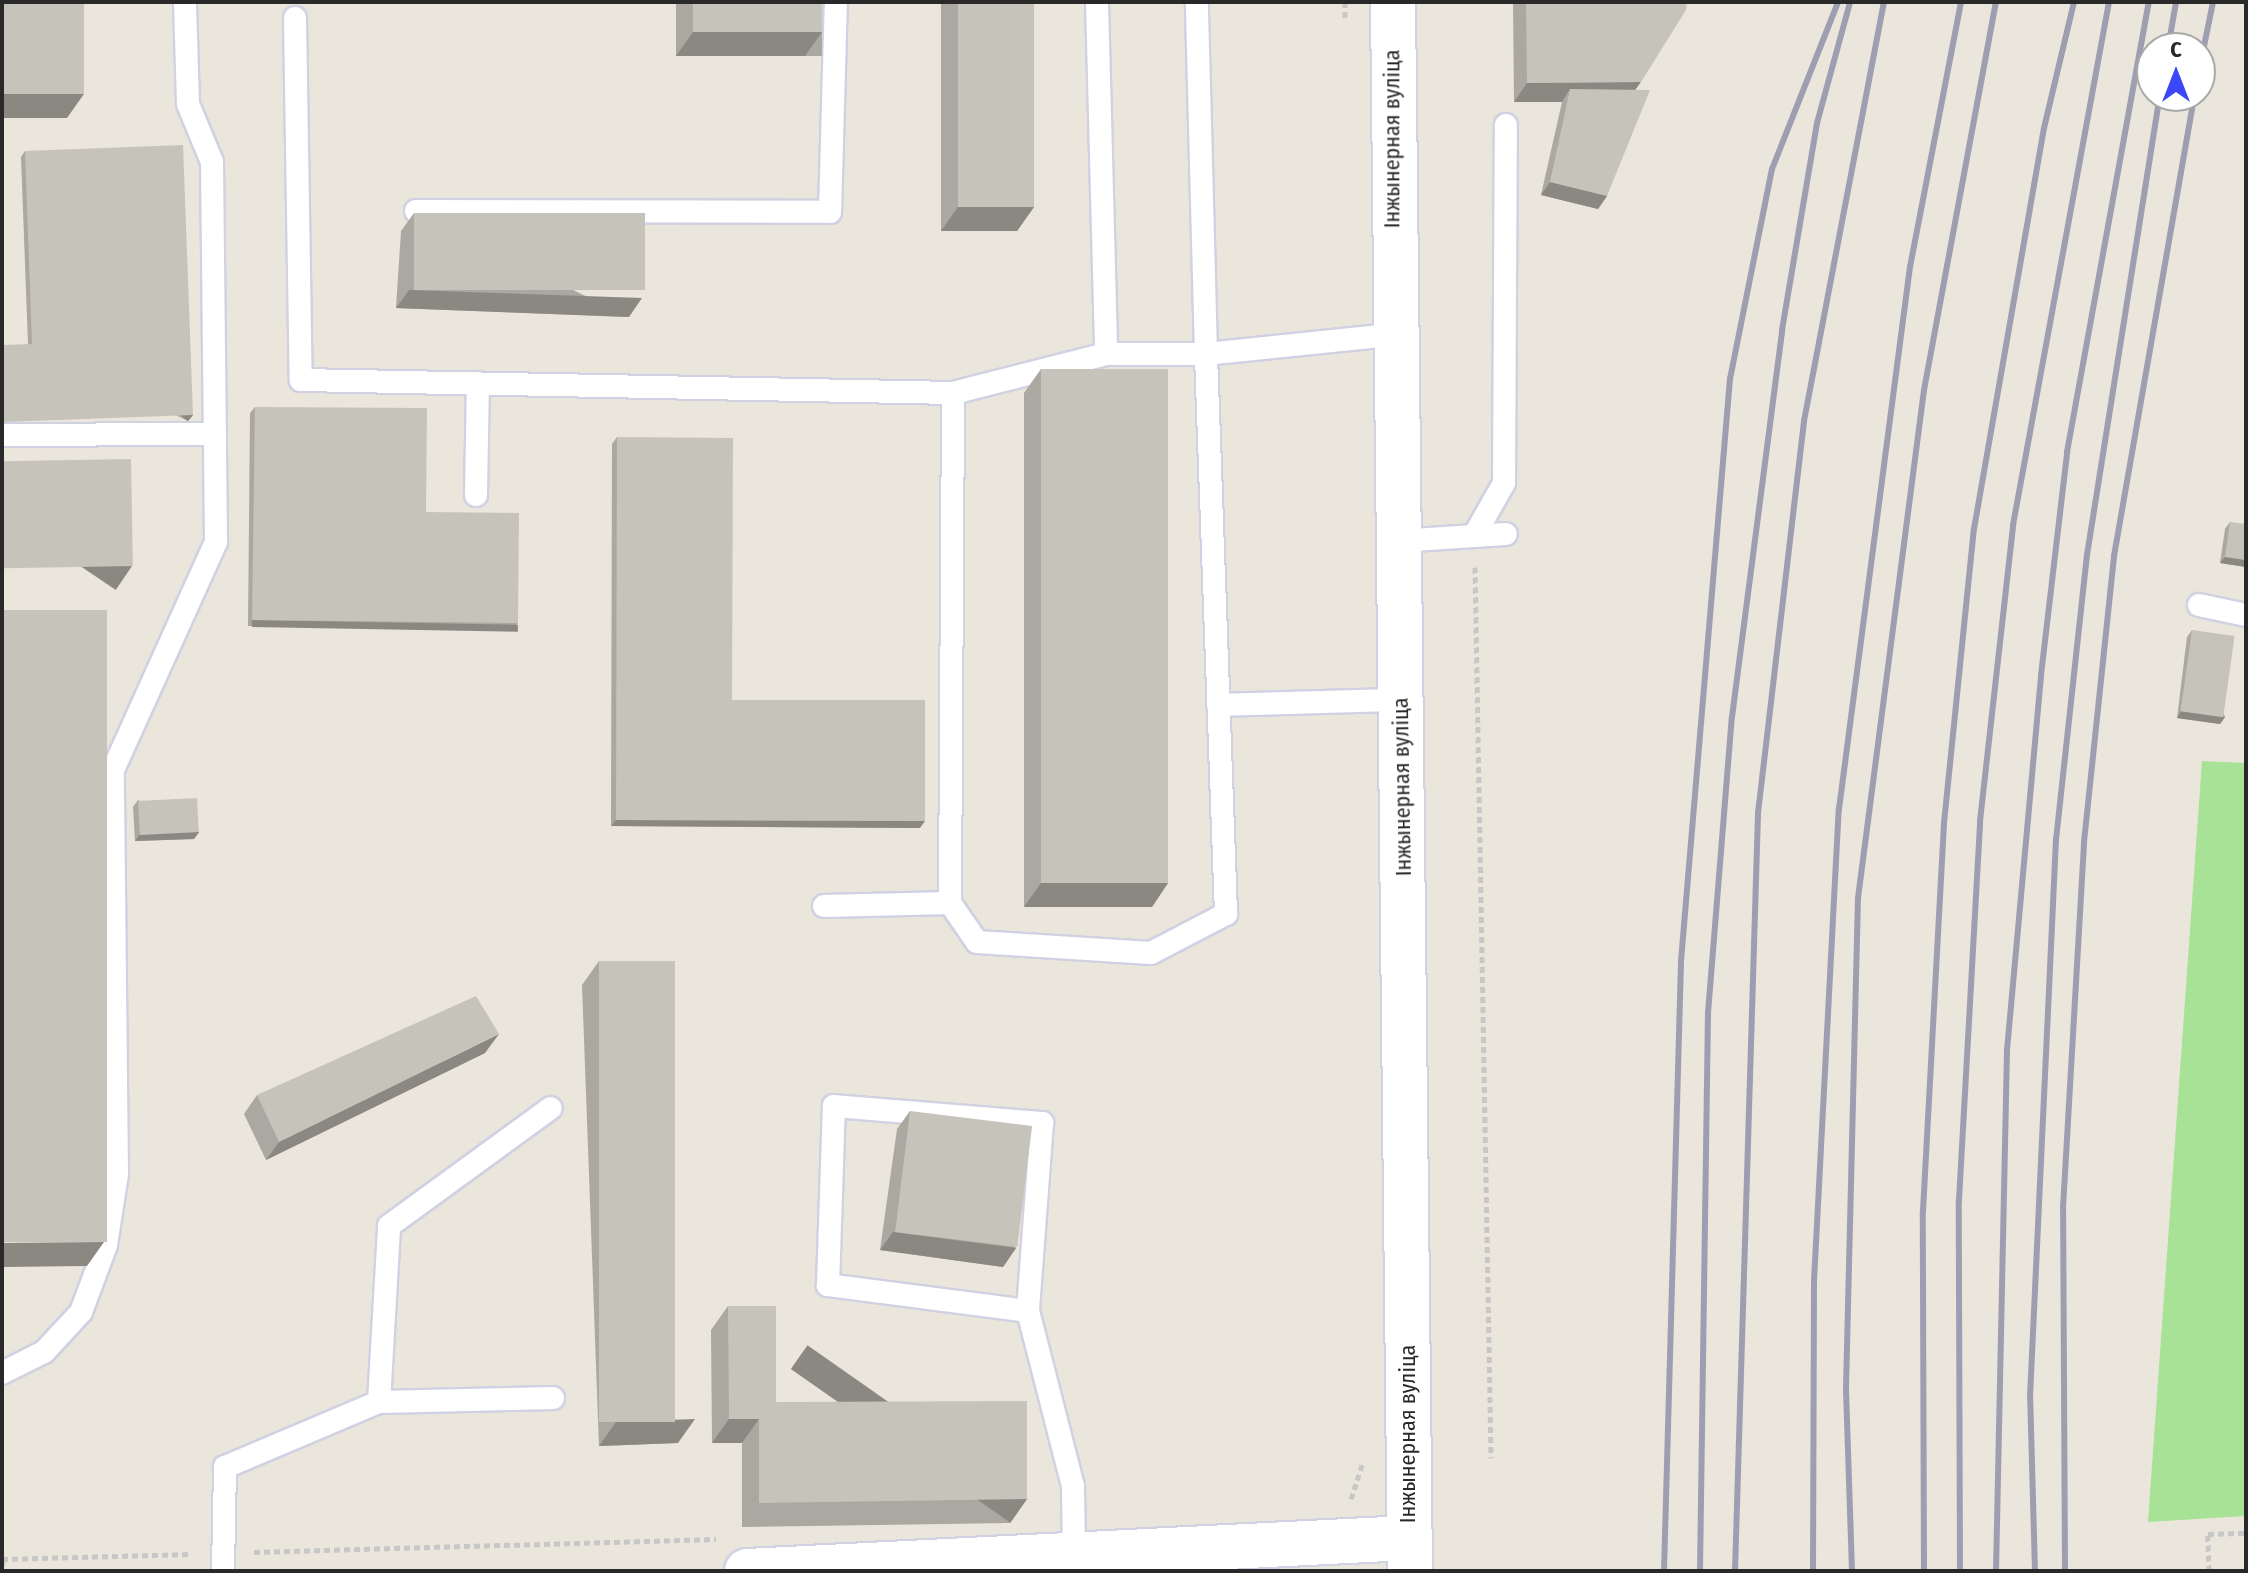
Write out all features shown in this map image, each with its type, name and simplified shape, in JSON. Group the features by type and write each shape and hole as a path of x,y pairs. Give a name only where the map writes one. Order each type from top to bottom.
{"street":[{"name":"Інжынерная вуліца","path":"1393,2 1391,335 1398,541 1409,1555"},
{"path":"737,1555 886,1568 1074,1555 1409,1555"}],"lane":[{"path":"2,1373 44,1352 81,1312 106,1245 117,1174 113,770 216,542 212,162 188,104 185,2"},
{"path":"416,211 830,212 836,2"},
{"path":"1097,2 1106,354"},
{"path":"953,393 950,903 977,942 1151,953 1226,914 1197,2"},
{"path":"295,18 301,380 953,393 1106,354 1206,354 1391,335"},
{"path":"1474,536 1504,483 1506,125"},
{"path":"476,495 478,383"},
{"path":"2,435 215,434"},
{"path":"1398,541 1506,534"},
{"path":"2199,605 2246,615"},
{"path":"1218,705 1400,700"},
{"path":"824,906 950,903"},
{"path":"1028,1311 828,1285 834,1106 1042,1123 1028,1311 1073,1486 1074,1555"},
{"path":"379,1402 389,1226 551,1108"},
{"path":"223,1562 225,1467 379,1402 553,1398"}],"path":[{"path":"1474,536 1491,1458"},
{"path":"1335,1502 1350,1500"},
{"path":"2209,1571 2208,1534 2246,1533"},
{"path":"3,1571 3,1559 223,1562 737,1555"}],"green space":[{"path":"2202,761 2246,763 2246,1516 2148,1522"}],"building":[{"path":"2,2 84,2 84,94 2,94"},
{"path":"693,2 822,2 822,32 693,32"},
{"path":"958,2 1034,2 1034,207 958,207"},
{"path":"1526,2 1687,2 1686,10 1641,82 1527,83"},
{"path":"1570,89 1650,90 1607,196 1550,182"},
{"path":"183,145 193,415 2,422 2,345 32,344 25,151"},
{"path":"414,213 645,213 645,290 414,290"},
{"path":"1041,369 1168,369 1168,883 1041,883"},
{"path":"255,407 427,408 426,512 519,513 518,623 252,620"},
{"path":"617,437 733,438 732,700 925,700 925,821 616,820"},
{"path":"131,459 133,566 4,568 2,461"},
{"path":"2230,522 2246,524 2246,560 2225,557"},
{"path":"2,610 107,610 107,1242 2,1242"},
{"path":"2192,630 2235,636 2223,717 2181,711"},
{"path":"197,798 199,832 140,835 138,801"},
{"path":"599,961 675,961 675,1422 599,1422"},
{"path":"476,996 499,1034 279,1142 257,1095"},
{"path":"910,1111 1032,1126 1017,1247 895,1232"},
{"path":"728,1306 776,1306 776,1402 1027,1401 1027,1499 759,1503 759,1419 729,1419"}],"railway":[{"path":"1664,1571 1681,961 1730,379 1772,169 1838,2"},
{"path":"1700,1571 1708,1013 1732,717 1782,330 1817,123 1850,2"},
{"path":"1735,1571 1758,813 1804,421 1884,2"},
{"path":"1813,1571 1814,1281 1839,809 1910,267 1961,2"},
{"path":"1852,1571 1846,1388 1858,898 1924,390 1996,2"},
{"path":"1924,1571 1923,1211 1944,823 1974,529 2044,128 2074,2"},
{"path":"1960,1571 1959,1200 1980,821 2013,525 2109,2"},
{"path":"1996,1571 2007,1050 2041,675 2067,452 2149,2"},
{"path":"2171,32 2176,2"},
{"path":"2207,32 2213,2"},
{"path":"2035,1571 2030,1397 2056,840 2087,555 2157,112"},
{"path":"2065,1571 2063,1208 2084,842 2114,556 2191,112"}]}
